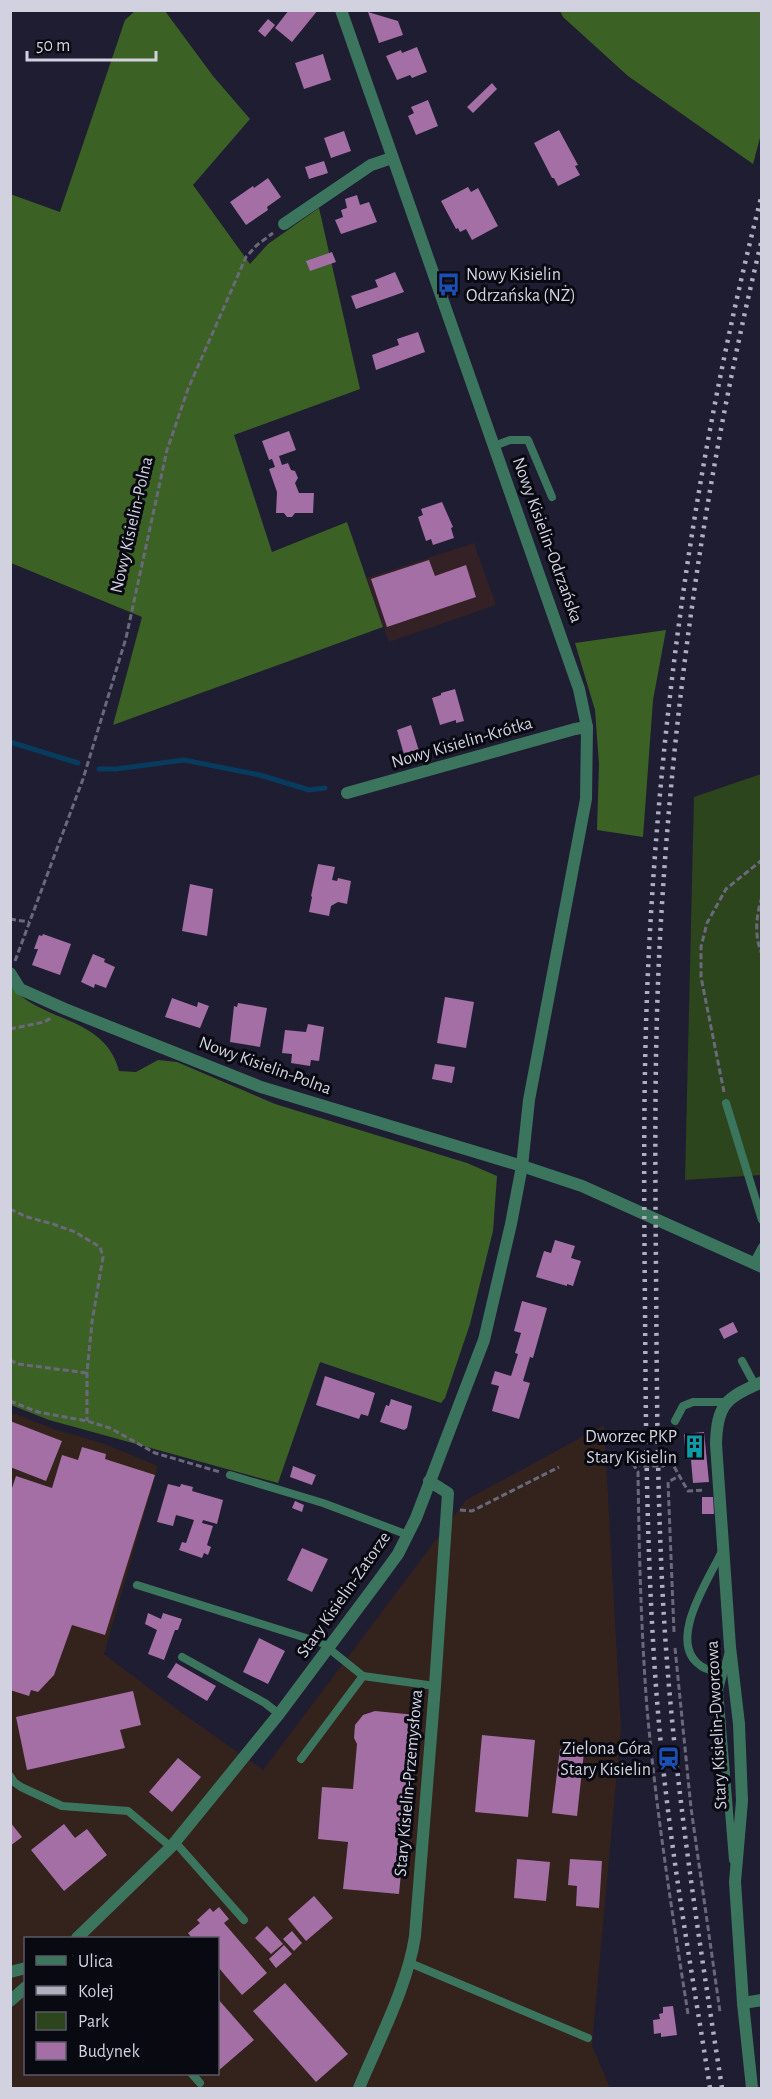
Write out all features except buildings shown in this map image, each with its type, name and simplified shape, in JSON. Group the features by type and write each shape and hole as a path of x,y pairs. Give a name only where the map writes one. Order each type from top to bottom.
{"street":[{"name":"Nowy Kisielin-Odrzańska","path":"341,10 565,646 579,689 586,728 586,799 530,1100 522,1166"},
{"path":"284,224 371,165 392,158"},
{"name":"Nowy Kisielin-Krótka","path":"347,793 575,729 586,728"},
{"name":"Nowy Kisielin-Polna","path":"10,973 20,988 65,1009 261,1087 582,1185 758,1265"},
{"name":"Stary Kisielin-Zatorze","path":"78,1937 173,1845 329,1649 380,1580 408,1534 484,1340 497,1293 522,1166"},
{"path":"727,1402 736,1394 758,1384"},
{"name":"Stary Kisielin-Dworcowa","path":"727,1402 722,1408 716,1426 742,1802 735,1882 743,2003 752,2088"},
{"name":"Stary Kisielin-Przemysłowa","path":"359,2088 410,1963 415,1936 448,1493 429,1481"},
{"path":"10,2001 24,1989"},
{"path":"743,2003 762,2000"}],"lane":[{"path":"494,446 510,440 528,440 552,497"},
{"path":"726,1103 762,1220"},
{"path":"758,1265 762,1247"},
{"path":"742,1361 758,1384"},
{"path":"675,1421 683,1406 693,1402 727,1402"},
{"path":"230,1475 323,1503 408,1534"},
{"path":"723,1548 696,1600 687,1637 689,1654 699,1665 707,1670 723,1672"},
{"path":"137,1585 322,1643 363,1676 435,1686"},
{"path":"730,1647 718,1690 735,1882"},
{"path":"182,1657 265,1703 279,1714"},
{"path":"301,1759 363,1676"},
{"path":"10,1776 21,1787 62,1806 128,1811 173,1845 244,1920"},
{"path":"410,1963 588,2038"},
{"path":"194,2075 200,2083"}],"path":[{"name":"Nowy Kisielin-Polna","path":"10,973 83,779 126,638 167,450 188,389 246,257 257,245 284,224"},
{"path":"726,1103 701,977 701,947 707,923 726,889 762,860"},
{"path":"762,897 757,927 758,945 762,954"},
{"path":"10,919 29,922"},
{"path":"10,1029 44,1022 65,1009"},
{"path":"10,1209 27,1217 75,1232 100,1247 104,1257 92,1322 87,1374 87,1421"},
{"path":"10,1360 18,1364 87,1374"},
{"path":"10,1401 38,1412 87,1421 110,1428 155,1453 230,1475"},
{"path":"688,2014 666,1864 648,1709 640,1589 638,1472 633,1464 633,1454 638,1454 638,1463 641,1466 663,1466 668,1463 667,1453 672,1453 672,1463 688,1491 719,1490"},
{"path":"447,1509 472,1511 560,1467"},
{"path":"679,1476 668,1482 676,1659 693,1827 720,2012"}],"shaded area":[{"path":"474,543 496,605 389,642 367,578"},
{"path":"10,1412 57,1430 105,1444 158,1466 104,1654 263,1770 466,1500 604,1425 621,1728 592,2045 610,2088 11,2088"}],"green space":[{"path":"135,11 165,11 213,76 250,119 193,185 250,264 268,244 319,208 360,389 234,435 272,552 347,522 383,627 113,725 142,617 11,563 10,194 60,212 125,20"},
{"path":"560,11 761,11 761,134 753,164 628,76 563,17"},
{"path":"666,630 653,700 643,837 597,830 599,764 595,710 575,643"},
{"path":"761,774 761,1175 685,1180 694,797"},
{"path":"10,985 38,1007 86,1029 100,1039 112,1053 119,1071 136,1072 158,1060 177,1062 275,1104 467,1163 497,1176 493,1231 470,1324 445,1398 441,1403 320,1362 278,1483 49,1420 11,1405"}],"waterway":[{"path":"10,742 78,763"},
{"path":"99,769 184,760 260,775 309,790 325,788"}],"railway":[{"path":"710,2088 672,1840 662,1756 653,1644 646,1419 644,1180 646,1013 662,775 685,580 718,386 762,194"},
{"path":"722,2088 683,1822 667,1662 659,1515 657,1416 656,1041 659,950 668,820 697,569 726,403 762,239"}],"place":[{"name":"Nowy Kisielin Odrzańska (NŻ)","path":"448,285"},
{"name":"Dworzec PKP Stary Kisielin","path":"695,1447"},
{"name":"Zielona Góra Stary Kisielin","path":"669,1759"}]}
